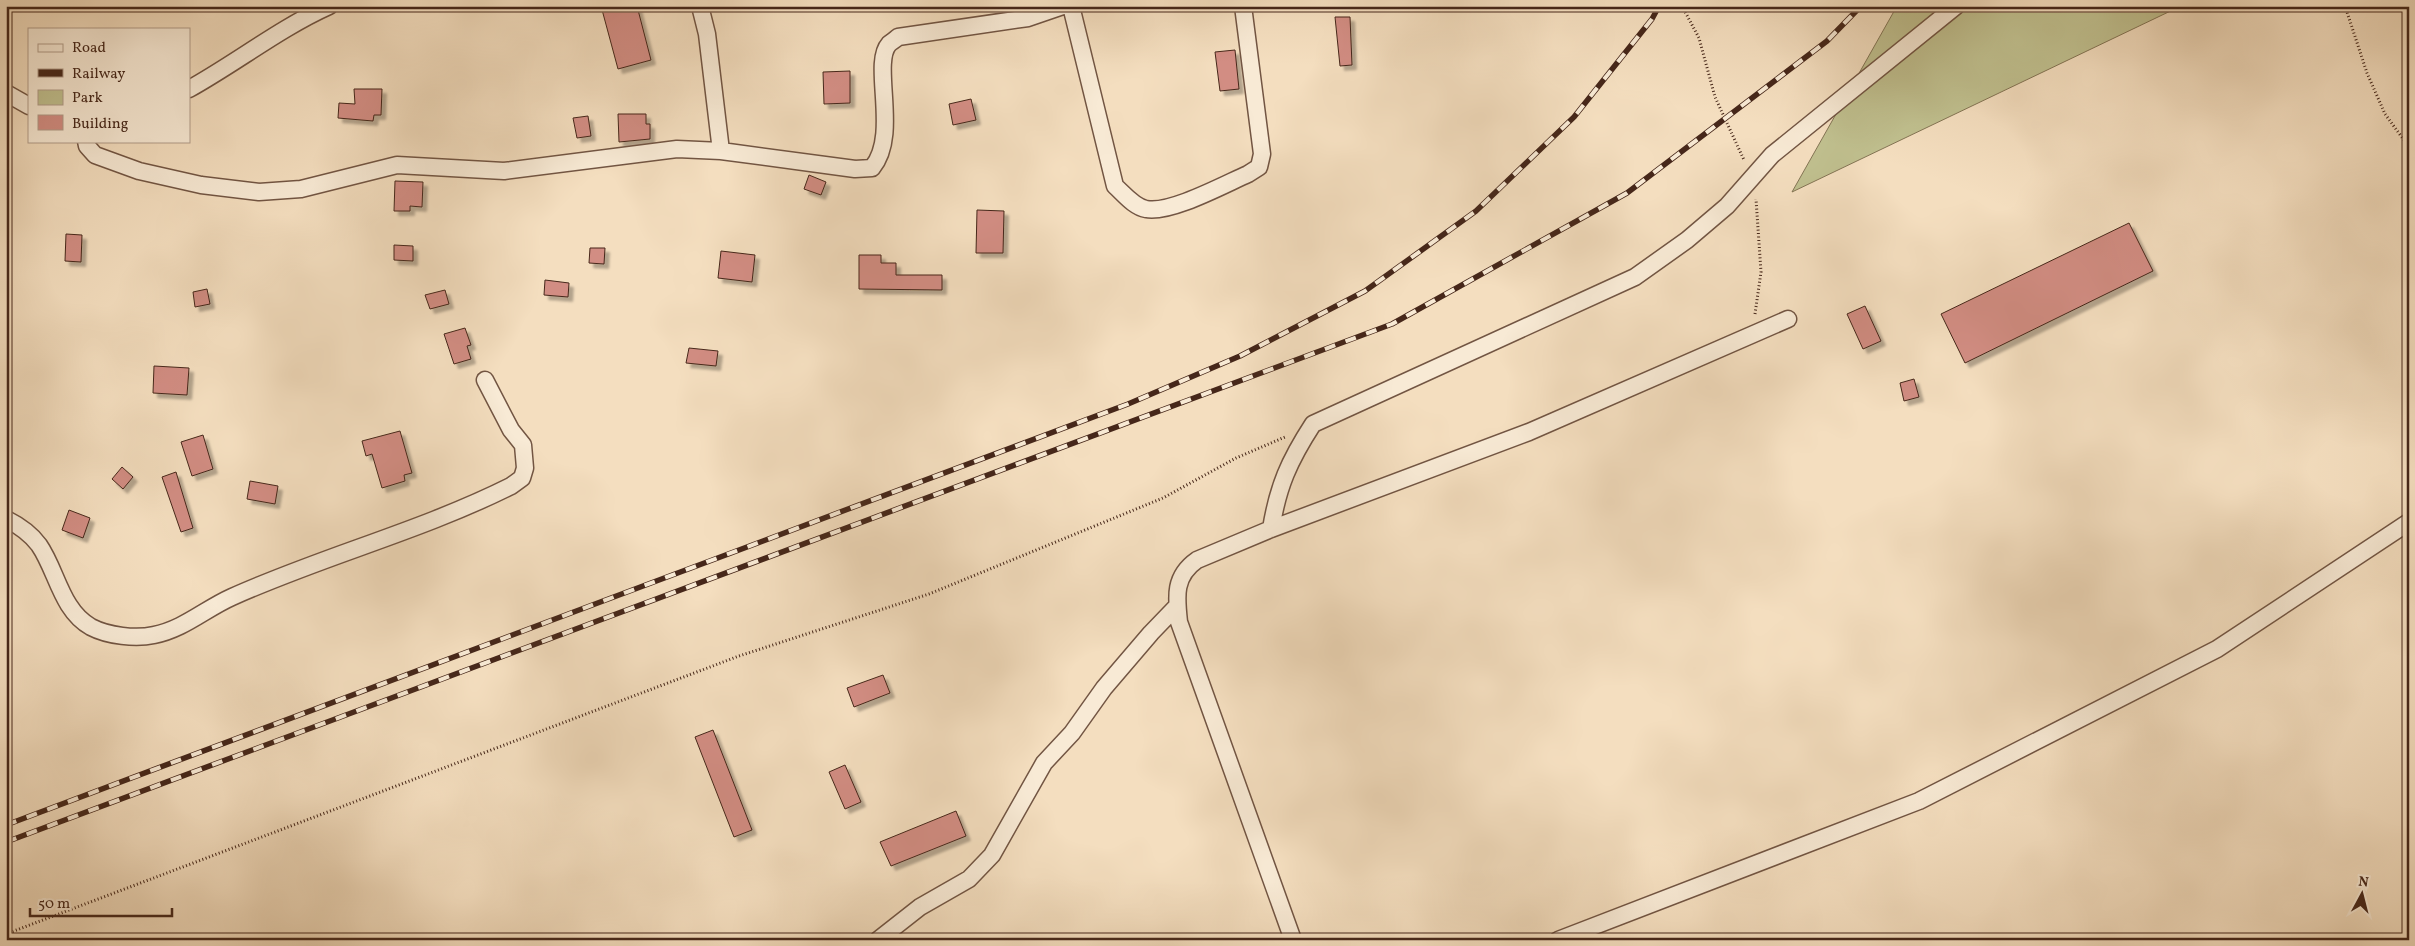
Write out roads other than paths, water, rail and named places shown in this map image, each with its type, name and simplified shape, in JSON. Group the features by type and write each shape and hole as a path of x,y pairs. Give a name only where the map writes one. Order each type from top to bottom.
{"street":[{"path":"190,88 221,71 302,12 329,6"},
{"path":"700,6 707,34 721,151"},
{"path":"86,142 87,146 95,155 139,171 201,184 259,192 301,189 397,165 504,171 677,149 721,151 802,164 855,169 872,168 881,158 886,115 882,60 888,45 904,36 1028,18 1063,6"},
{"path":"1071,6 1115,186 1130,201 1146,209 1170,207 1248,174 1259,167 1262,154 1243,6"},
{"path":"1271,529 1280,488 1293,454 1313,424 1635,276 1687,240 1720,212 1772,154 1956,6"},
{"path":"6,93 28,105"},
{"path":"1293,940 1179,622 1177,606 1181,576 1186,568 1197,560 1271,529 1529,432 1788,320"},
{"path":"6,520 18,525 39,545 74,613 91,627 117,635 153,636 183,626 231,597 439,517 511,486 522,478 525,468 524,445 511,430 485,380"},
{"path":"1558,940 1919,801 2217,648 2409,522"},
{"path":"878,940 920,907 969,879 992,855 1044,763 1072,733 1104,688 1151,632 1177,606"}],"railway":[{"path":"6,825 1128,404 1240,356 1365,291 1476,211 1574,117 1652,19 1659,6"},
{"path":"6,842 1392,324 1627,193 1827,41 1861,6"}]}
